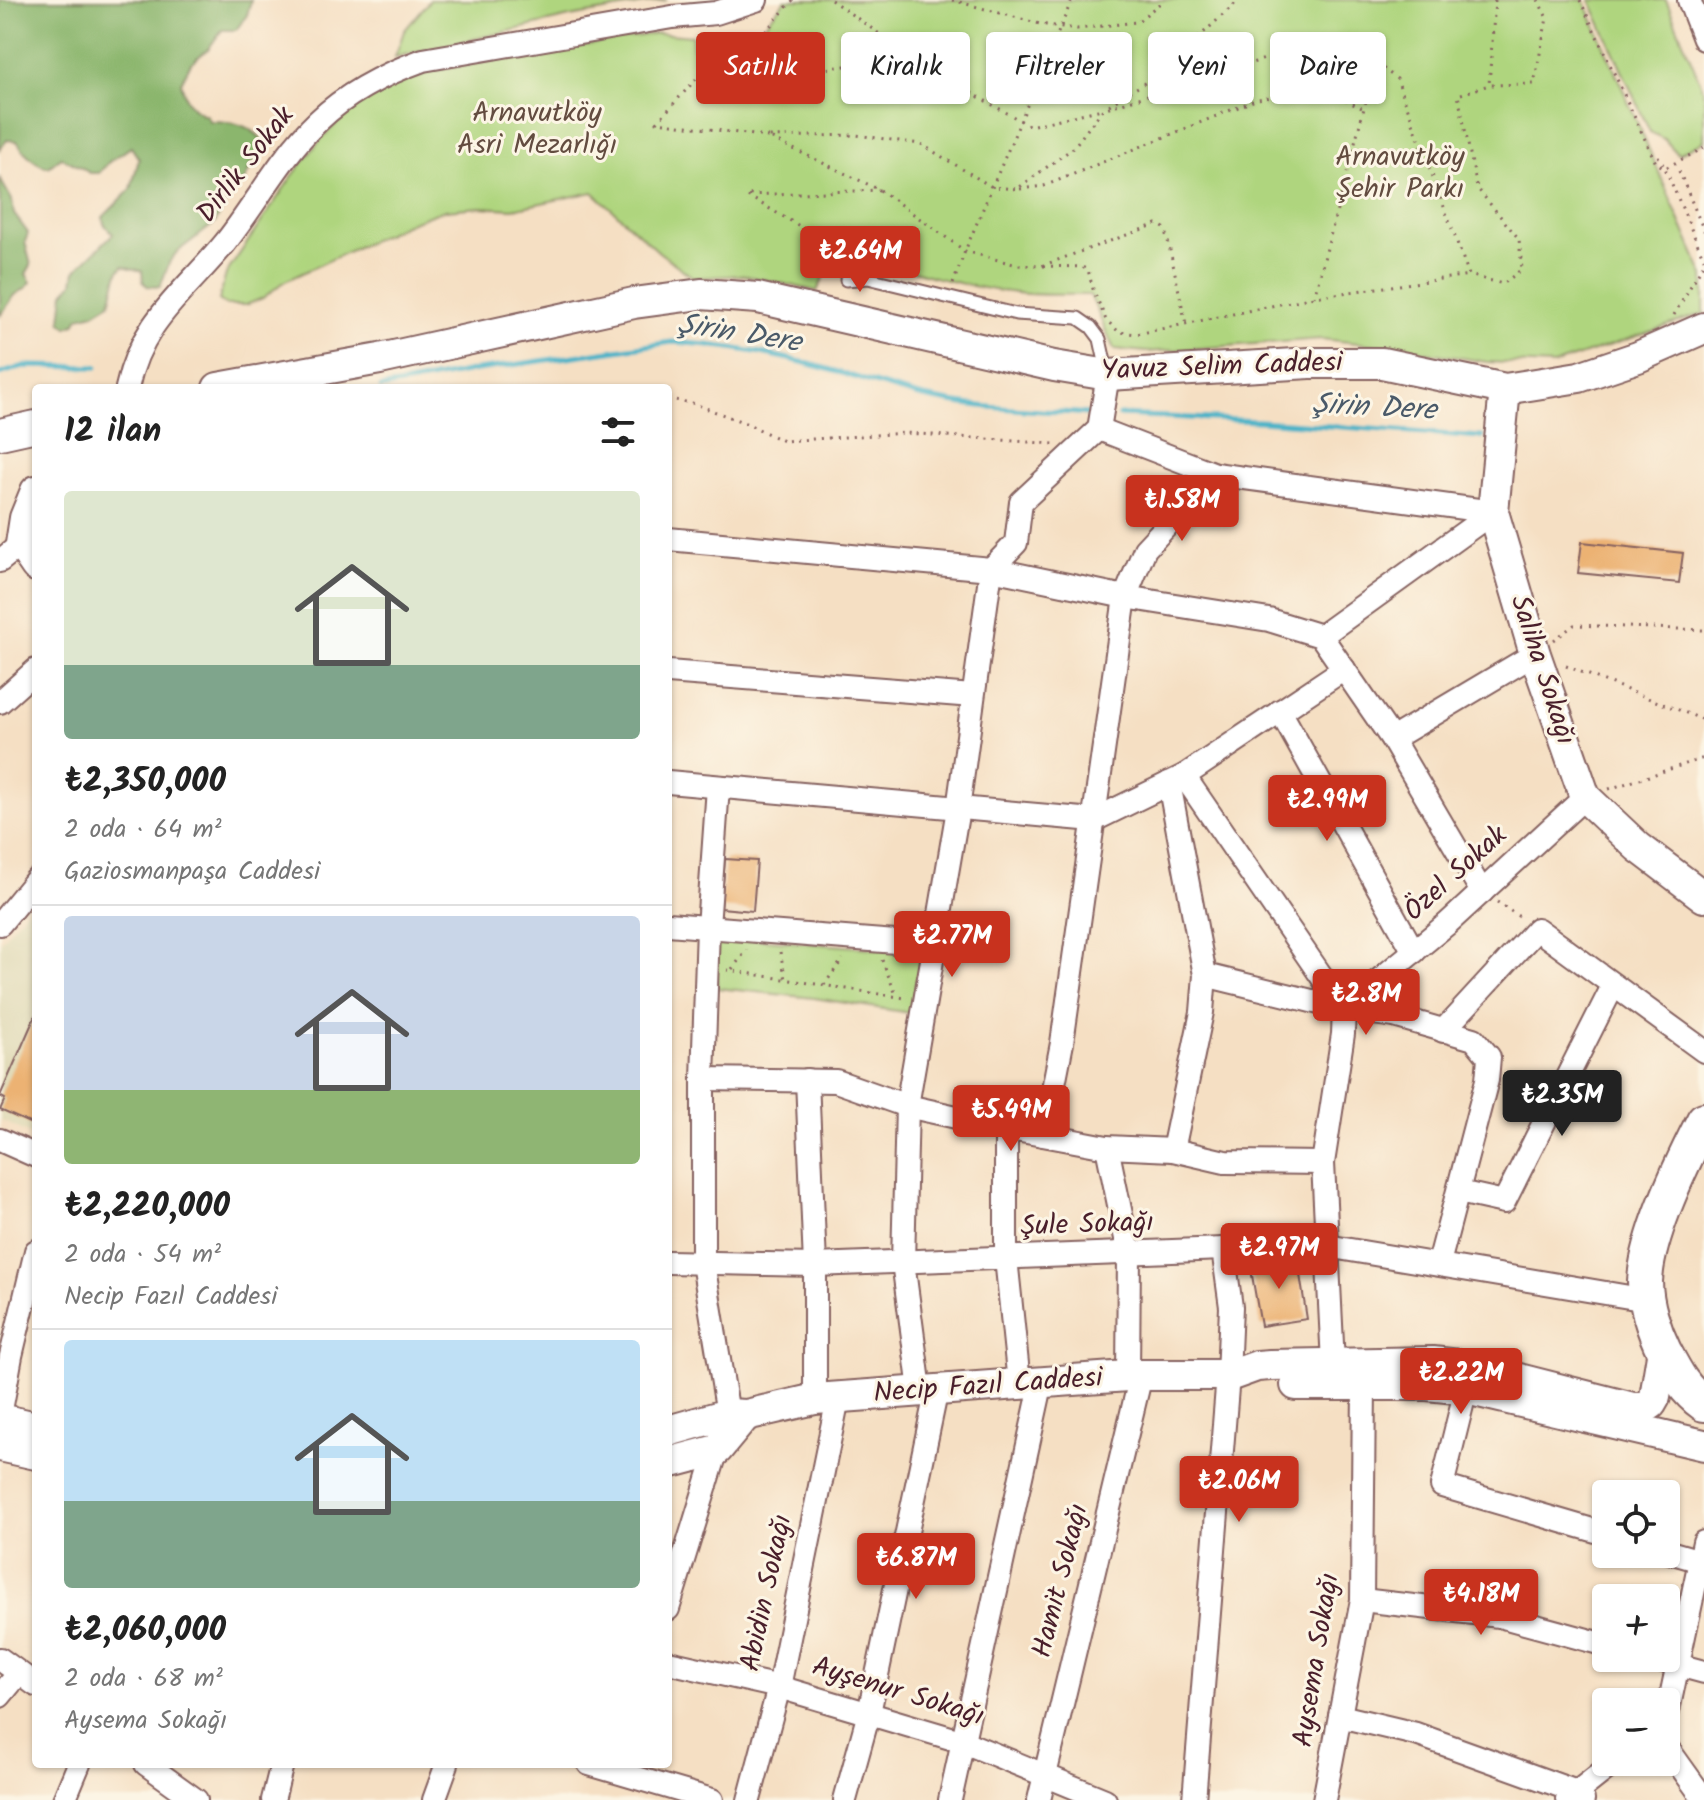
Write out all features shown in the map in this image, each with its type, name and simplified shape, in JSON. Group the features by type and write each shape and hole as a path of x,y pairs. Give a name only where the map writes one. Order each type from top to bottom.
{"main road":[{"name":"Yavuz Selim Caddesi","path":"240,384 380,359 634,303 701,294 758,298 1054,366 1108,375 1310,363 1382,363 1505,389 1579,377 1704,328"},
{"name":"Saliha Sokağı","path":"1505,389 1493,512 1535,654 1585,797 1638,847 1704,897"},
{"path":"2,434 32,427"},
{"path":"19,557 25,518 32,501"},
{"path":"1700,1137 1663,1210 1645,1284 1663,1349 1678,1379 1704,1404"},
{"name":"Necip Fazıl Caddesi","path":"672,1430 737,1414 826,1398 1134,1376 1230,1375 1257,1366 1333,1364 1433,1362 1468,1366 1643,1408 1651,1404 1655,1397 1663,1349"},
{"name":"Necip Fazıl Caddesi","path":"1230,1375 1259,1385 1427,1385 1466,1389 1704,1445"},
{"path":"672,1462 717,1450 737,1414"},
{"path":"0,1418 32,1426"},
{"path":"0,1446 32,1453"}],"street":[{"name":"Dirlik Sokak","path":"128,384 138,350 154,322 224,243 285,158 309,130 355,92 384,74 423,60 672,17 716,13 756,0"},
{"path":"1689,0 1704,39"},
{"path":"845,1800 869,1713 929,1390 903,1262 907,1106 958,809 991,569 1016,543 1021,502 1099,429 1108,375"},
{"path":"1099,429 1215,474 1493,512"},
{"path":"1044,1135 1062,1043 1125,597 1145,549 1215,474"},
{"path":"1321,636 1493,512"},
{"path":"672,539 991,569 1125,597 1269,620 1321,636 1392,739 1482,892"},
{"path":"1392,739 1535,654"},
{"path":"672,782 1094,820 1176,780 1344,669"},
{"path":"672,672 973,696"},
{"path":"0,702 32,674"},
{"path":"1280,711 1414,952"},
{"path":"1173,1150 1202,1012 1205,975 1176,780"},
{"path":"1176,780 1344,1009 1323,1163 1333,1364"},
{"path":"718,787 708,927 703,1079 703,1263 737,1414"},
{"name":"Özel Sokak","path":"1344,1009 1414,952 1585,797"},
{"path":"0,924 32,885"},
{"path":"672,924 934,945"},
{"path":"1443,1031 1537,929 1704,1051"},
{"path":"1205,975 1344,1009 1394,1016 1474,1039 1489,1057 1487,1080 1439,1263"},
{"path":"1459,1192 1504,1202 1613,986"},
{"path":"703,1079 836,1081 907,1106 1107,1147 1173,1150 1225,1162 1323,1163"},
{"name":"Abidin Sokağı","path":"749,1800 779,1687 826,1398 815,1265 807,1080"},
{"path":"950,1800 964,1742 1031,1382 1006,1258 1006,1128"},
{"path":"0,1140 32,1154"},
{"name":"Hamit Sokağı","path":"1039,1800 1134,1376 1129,1253 1107,1147"},
{"name":"Şule Sokağı","path":"672,1262 815,1265 1223,1249 1303,1242 1647,1300"},
{"path":"1194,1800 1230,1375 1231,1307 1223,1249"},
{"path":"0,1418 32,1268"},
{"name":"Aysema Sokağı","path":"1324,1800 1362,1600 1364,1385"},
{"path":"1466,1389 1442,1486 1592,1530"},
{"path":"672,1596 717,1450"},
{"path":"1680,1553 1703,1555 1680,1660"},
{"path":"1362,1600 1499,1616 1592,1641"},
{"path":"0,1659 28,1679 0,1696"},
{"name":"Ayşenur Sokağı","path":"672,1663 779,1687 964,1742 1105,1800"},
{"path":"1680,1665 1704,1672"},
{"path":"1340,1716 1416,1734 1576,1797 1599,1776"},
{"path":"1680,1766 1704,1799"},
{"path":"64,1800 77,1768"},
{"path":"152,1768 196,1800"},
{"path":"273,1800 281,1768"},
{"path":"434,1800 446,1768"},
{"path":"603,1768 712,1800"}],"lane":[{"path":"846,280 868,278 1016,314 1078,318 1091,327 1100,339 1108,375"}],"path":[{"path":"765,32 793,0"},
{"path":"831,0 877,32"},
{"path":"952,0 1040,24 1077,29 1137,22 1164,0"},
{"path":"955,278 1072,0"},
{"path":"1017,189 1073,148 1103,109 1159,74 1239,0"},
{"path":"1489,85 1495,0"},
{"path":"768,137 880,190 965,251 1017,265 1082,267 1088,270 1106,320 1119,332 1137,334 1314,297 1469,275 1503,284 1522,269 1519,239 1477,188 1458,95 1489,85 1534,84 1547,18 1538,0"},
{"path":"1580,0 1656,163 1665,168"},
{"path":"970,92 1030,126 1103,109 1270,57"},
{"path":"1386,71 1397,79 1469,275"},
{"path":"696,79 657,122 768,137 856,135 921,144 992,187 1017,189 1044,186 1258,99 1303,92 1344,100 1364,109"},
{"path":"1314,297 1365,104"},
{"path":"1665,168 1704,148"},
{"path":"1654,349 1704,261 1658,156"},
{"path":"1679,171 1704,231"},
{"path":"868,278 853,257 746,195 880,190"},
{"path":"1041,266 1157,224 1164,228 1168,241 1186,324"},
{"path":"672,400 706,408 783,441 906,433 1079,446"},
{"path":"1535,654 1574,625 1704,630"},
{"path":"1535,654 1704,720"},
{"path":"1585,797 1704,758"},
{"path":"1482,892 1537,929"},
{"path":"731,970 747,950 758,951"},
{"path":"769,952 793,953"},
{"path":"780,952 786,979"},
{"path":"824,985 845,956 832,956"},
{"path":"870,958 882,959 897,997"},
{"path":"707,966 925,1001"}],"shaded area":[{"path":"32,904 32,1135 0,1120 0,942"}],"green space":[{"path":"0,0 251,0 247,15 236,30 222,30 208,49 191,63 181,82 189,103 209,121 227,122 250,129 268,148 252,163 245,180 231,192 215,223 170,261 160,287 147,286 142,271 123,266 118,272 110,303 94,313 79,317 75,324 67,327 61,321 64,293 73,283 75,271 113,234 104,224 103,217 131,189 139,159 131,147 99,173 89,173 61,157 49,167 39,164 17,141 7,140 0,149"},
{"name":"Arnavutköy Asri Mezarlığı","path":"430,0 667,0 570,17 395,57 404,31"},
{"name":"Arnavutköy Şehir Parkı","path":"785,0 1584,0 1704,276 1704,313 1553,365 1487,362 1321,339 1147,352 1114,349 1090,295 1025,294 976,287 860,254 847,267 829,267 817,291 743,275 694,278 659,252 593,192 513,209 480,207 445,210 409,223 285,281 263,298 246,305 226,305 219,300 226,274 321,139 357,103 389,84 426,72 657,33 692,36 696,61 696,104 825,104 825,32 759,32"},
{"path":"1590,0 1666,0 1704,91 1704,141 1678,154 1664,139 1650,132"},
{"path":"0,179 12,200 14,214 28,233 25,242 31,265 26,274 31,282 15,295 0,316"},
{"path":"726,937 922,952 910,1013 814,998 717,988 716,946"}],"building":[{"path":"1582,542 1683,553 1679,583 1578,573"},
{"path":"725,859 757,861 753,911 721,908"},
{"path":"32,1023 32,1124 0,1110 5,1099 0,1096"},
{"path":"1297,1256 1307,1319 1261,1326 1250,1264"}],"waterway":[{"name":"Şirin Dere","path":"402,384 672,342 787,358 944,401 1089,414"},
{"name":"Şirin Dere","path":"0,374 24,366 97,367"},
{"name":"Şirin Dere","path":"1119,415 1260,421 1482,437"}]}
